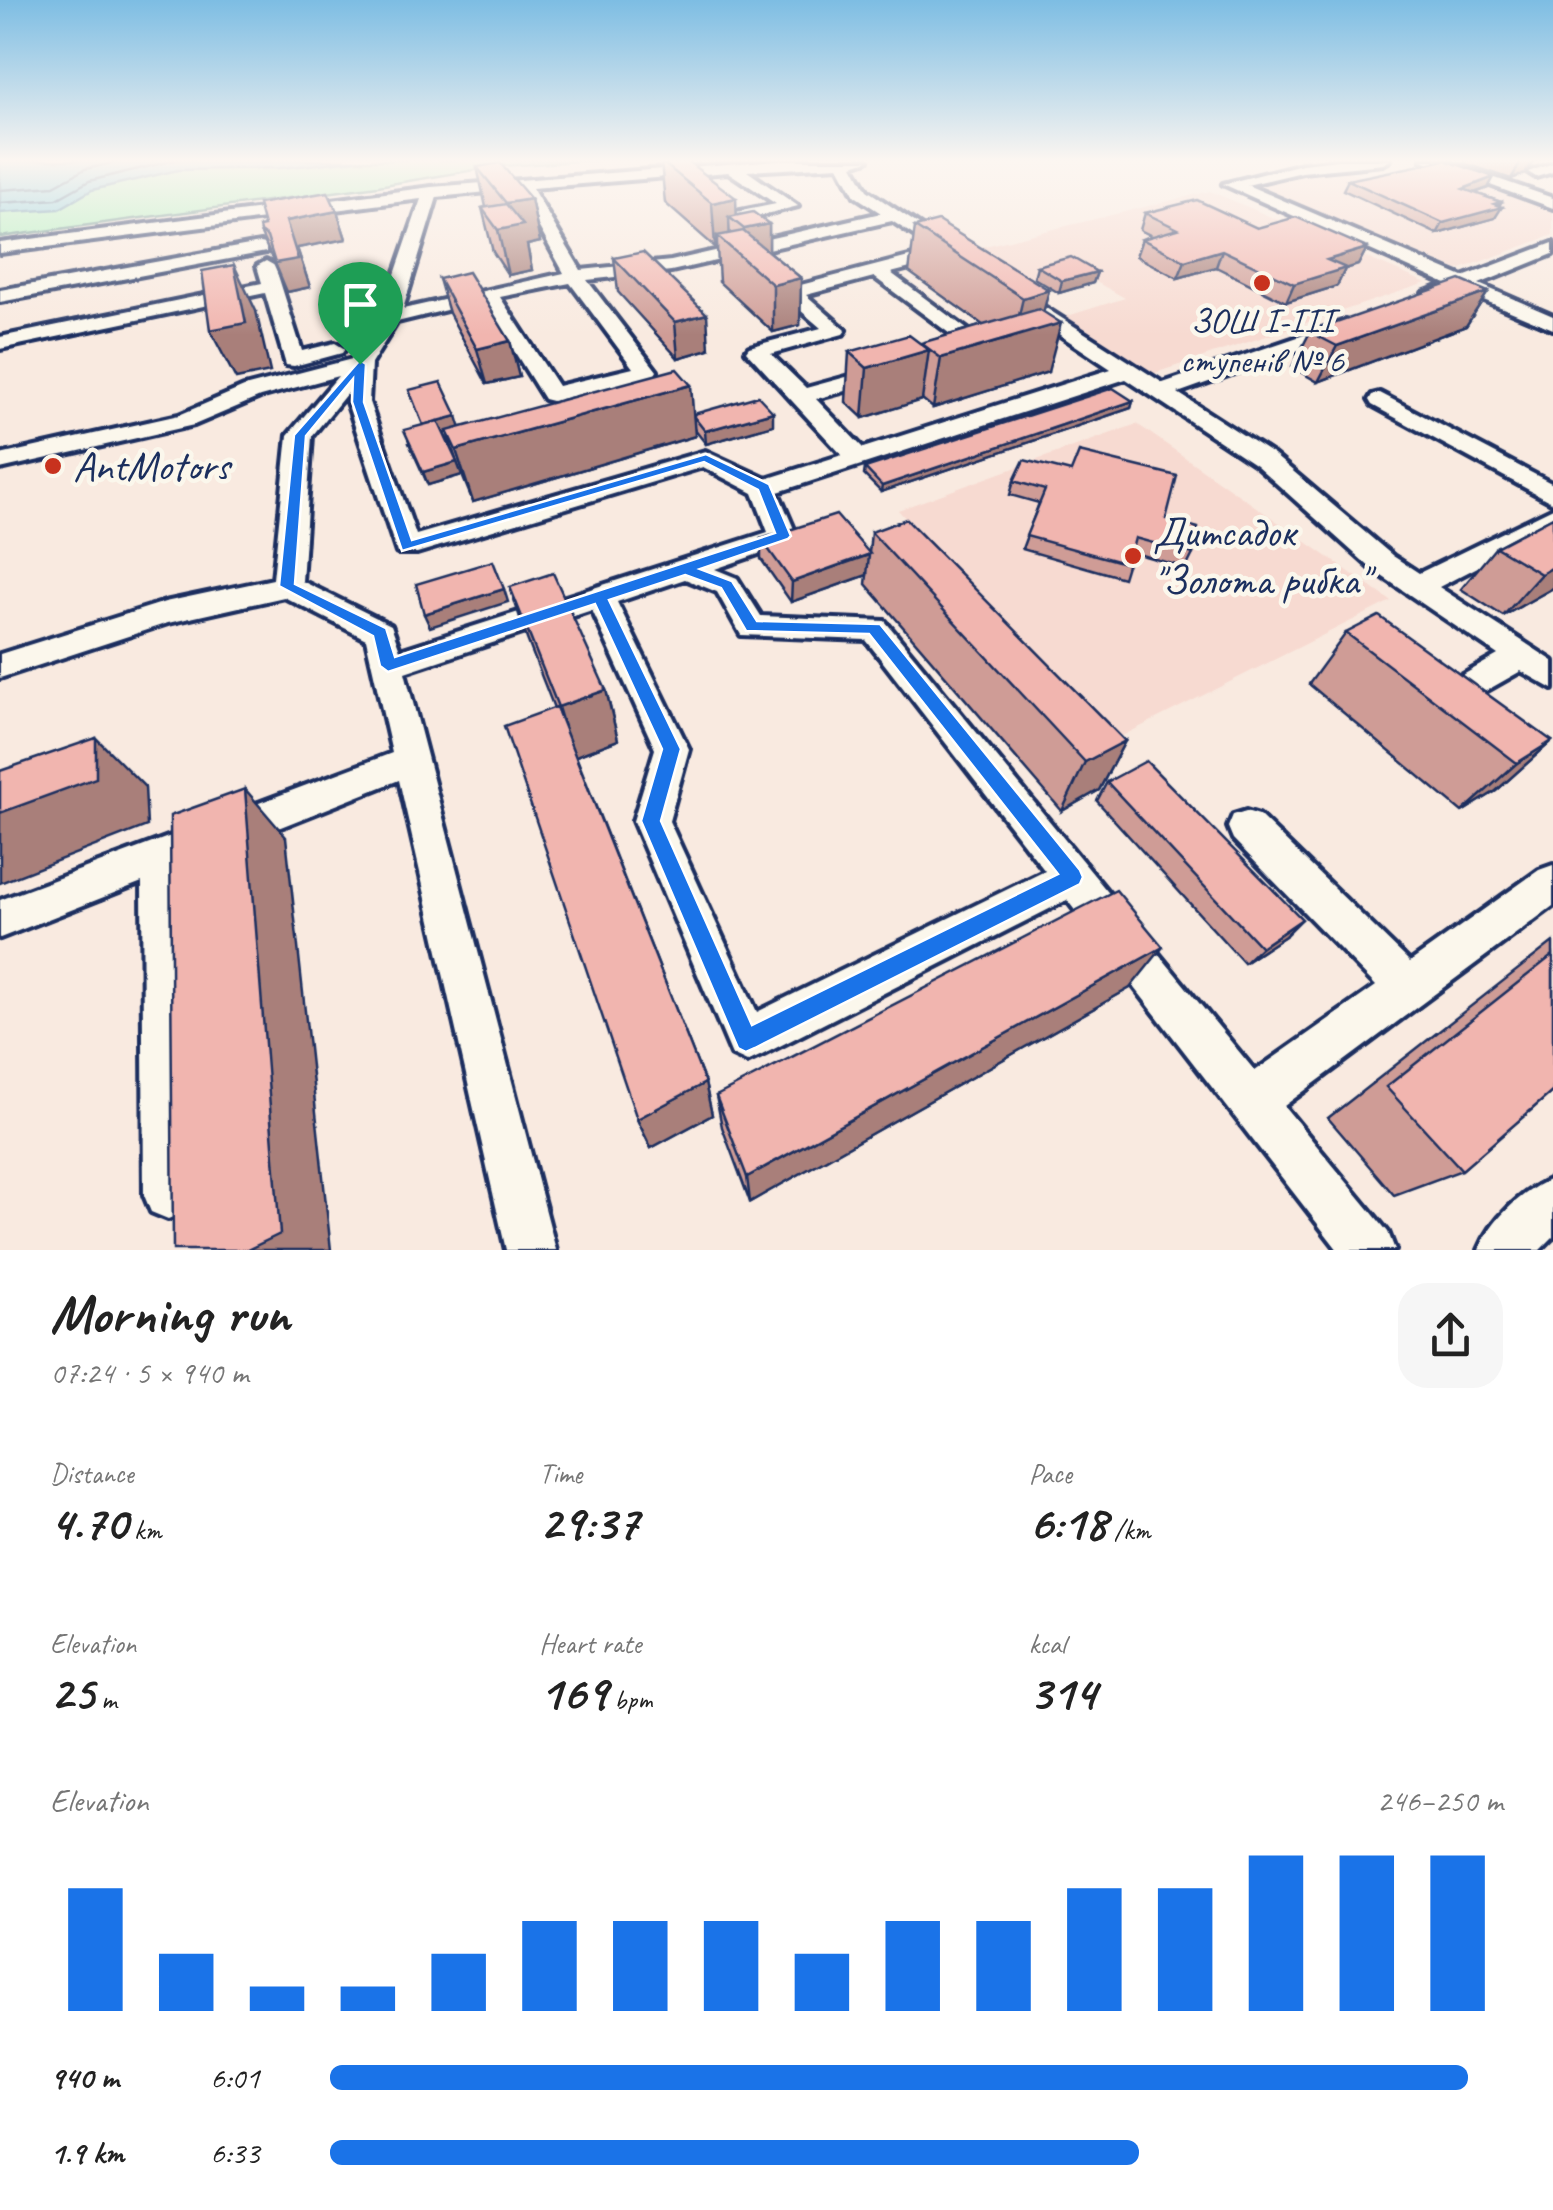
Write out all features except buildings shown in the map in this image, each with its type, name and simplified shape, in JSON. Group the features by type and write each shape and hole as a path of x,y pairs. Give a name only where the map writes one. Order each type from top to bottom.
{"street":[{"path":"0,248 232,218"},
{"path":"251,218 294,360 375,340"},
{"path":"388,666 783,536 764,488 706,458 407,547 358,402 375,340 421,218"},
{"path":"488,294 552,394 646,371 577,276 543,218"},
{"path":"0,462 186,420 488,294 577,276 672,266 886,218"},
{"path":"858,458 756,351 836,330 792,292 877,271 958,257 900,218"},
{"path":"1311,218 1553,323"},
{"path":"0,296 260,248"},
{"path":"1411,304 1553,248"},
{"path":"877,271 982,347 945,357"},
{"path":"0,343 272,286"},
{"path":"1014,295 1265,460 1383,563 1553,677"},
{"path":"1160,392 1357,323"},
{"path":"287,586 300,435 375,340"},
{"path":"801,396 909,367"},
{"path":"764,488 1127,372"},
{"path":"1380,400 1553,495"},
{"path":"1417,586 1553,517"},
{"path":"686,569 727,584 752,627 874,628 1370,1250"},
{"path":"0,666 164,613 287,586 380,633 530,1250"},
{"path":"600,597 672,749 651,821 746,1040 1073,877"},
{"path":"1437,706 1522,656"},
{"path":"0,919 412,760"},
{"path":"1246,827 1408,988"},
{"path":"161,857 168,1195"},
{"path":"1252,1101 1553,884"},
{"path":"1504,1250 1553,1202"}],"shaded area":[{"name":"ЗОШ І-ІІІ ступенів № 6","path":"1098,218 1274,218 1426,283 1146,376 1061,318 1125,298 1069,267 1007,284 960,252"},
{"path":"1333,218 1553,218 1553,235 1458,270"},
{"name":"Дитсадок \"Золота рибка\"","path":"1137,424 1391,601 1110,742 898,510"}],"green space":[{"path":"0,218 138,218 0,237"}],"place":[{"name":"ЗОШ І-ІІІ ступенів № 6","path":"1262,283"},
{"name":"AntMotors","path":"53,466"},
{"name":"Дитсадок \"Золота рибка\"","path":"1133,556"}],"route":[{"path":"360,364 300,435 287,586 380,633 388,666 686,569 727,584 752,627 874,628 1073,877 746,1040 651,821 672,749 600,597 686,569 783,536 764,488 706,458 407,547 358,402 360,364"}]}
